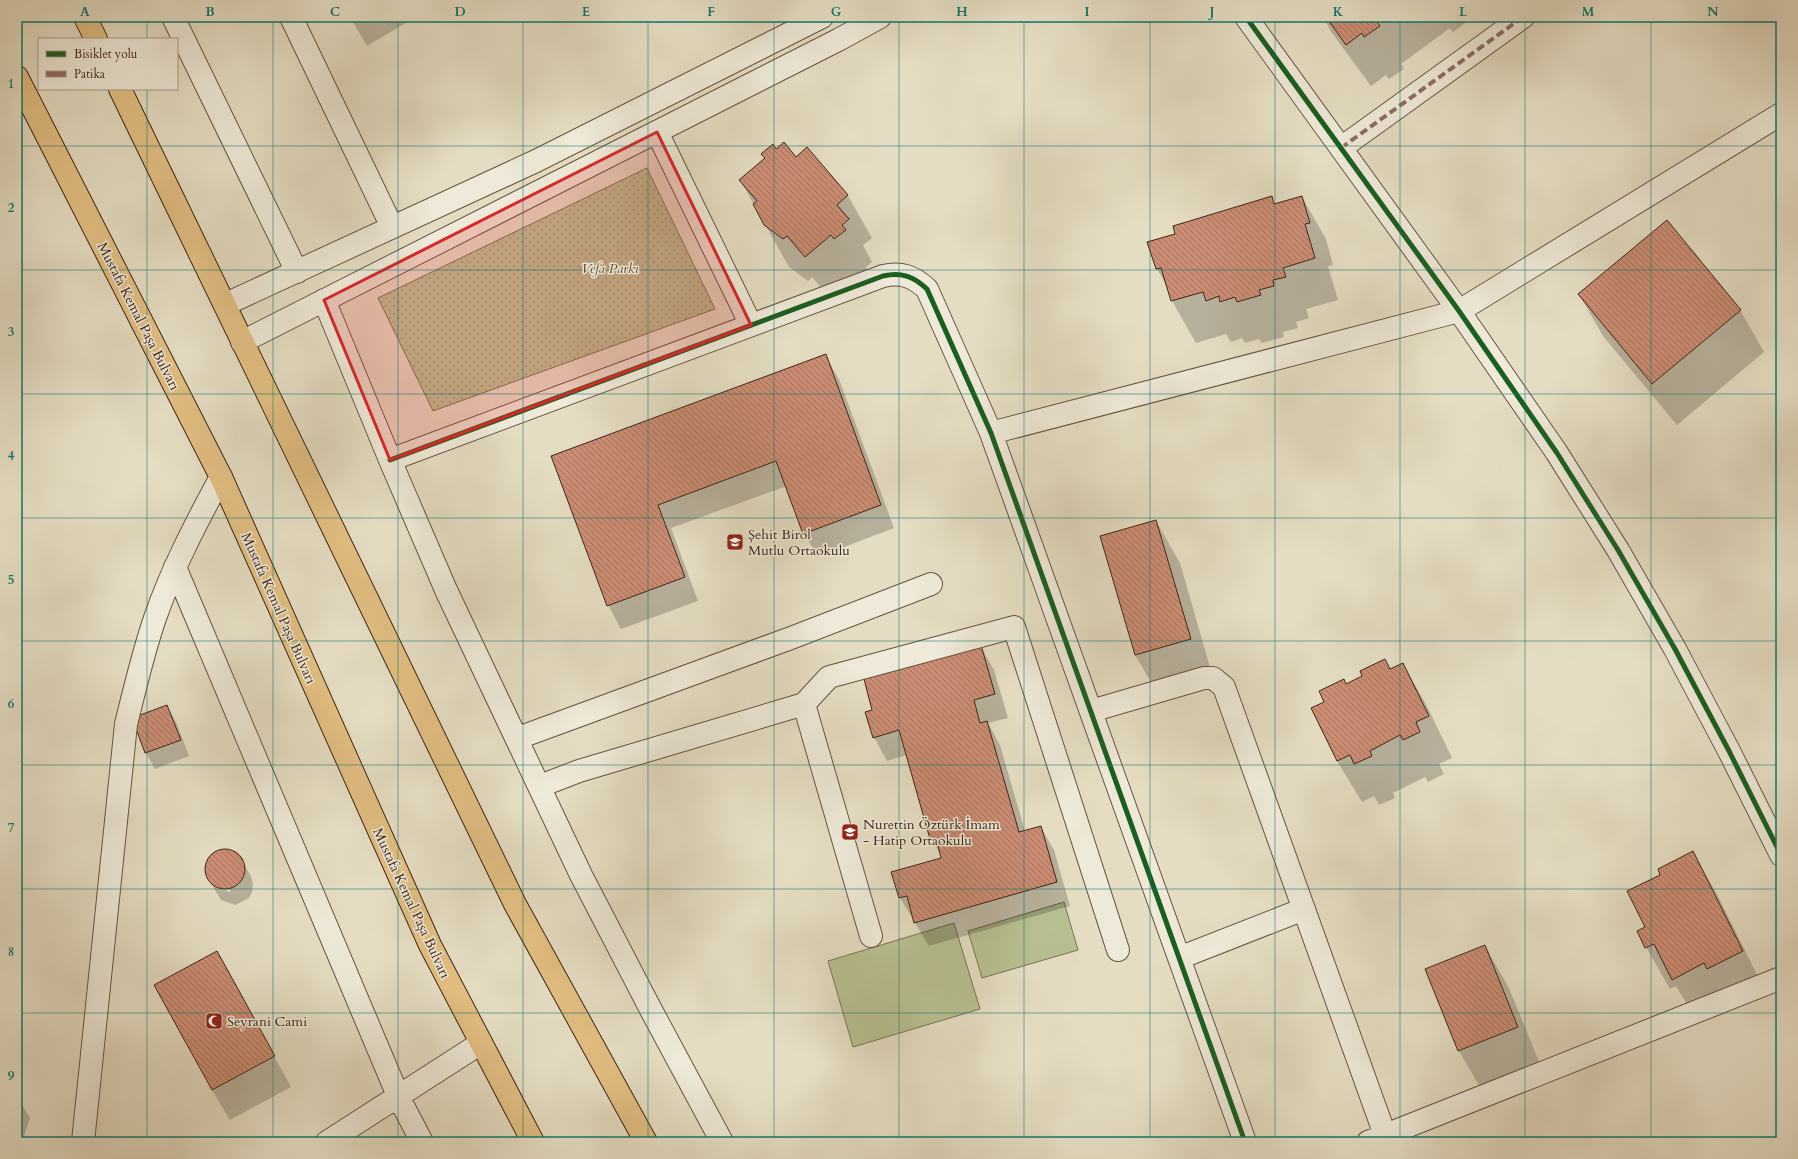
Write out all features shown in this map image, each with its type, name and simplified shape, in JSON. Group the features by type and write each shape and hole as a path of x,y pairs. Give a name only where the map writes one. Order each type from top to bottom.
{"main road":[{"path":"85,17 96,38"},
{"name":"Mustafa Kemal Paşa Bulvarı","path":"17,78 221,477 430,945 533,1142"},
{"path":"120,90 226,304 242,342 515,904 646,1142"}],"street":[{"path":"173,17 296,272"},
{"path":"291,17 392,227"},
{"path":"226,304 543,158 822,17"},
{"path":"242,342 657,132 880,17"},
{"path":"1246,17 1459,311 1557,453 1618,550 1675,649 1729,751 1781,855"},
{"path":"1341,148 1523,17"},
{"path":"991,433 1459,311 1781,114"},
{"path":"657,132 751,325"},
{"path":"390,460 883,276 895,273 907,275 918,280 927,289 991,433 1245,1142"},
{"path":"324,300 390,460 446,590 518,738 581,875 722,1142"},
{"path":"82,1142 126,724 155,618 175,567 197,521 221,477"},
{"path":"175,567 399,1098 422,1142"},
{"path":"518,738 791,638 931,584"},
{"path":"540,786 579,771 804,704 829,677 1014,627 1118,950"},
{"path":"1091,711 1204,678 1213,678 1220,682 1227,692 1304,909 1376,1139 1781,978"},
{"path":"804,704 871,936"},
{"path":"1179,958 1304,909"},
{"path":"327,1142 399,1098 481,1043"}],"highlighted area":[{"path":"657,132 751,325 390,460 324,300"}],"green space":[{"name":"Vefa Parkı","path":"647,168 715,309 433,411 378,298"},
{"path":"1064,902 1078,950 982,978 968,931"},
{"path":"954,923 980,1009 853,1047 828,961"}],"building":[{"path":"1326,17 1384,17 1377,22 1380,26 1364,37 1362,33 1346,45"},
{"path":"784,142 796,157 807,147 848,195 837,205 849,219 842,225 846,230 834,239 831,235 805,257 787,236 783,239 764,225 753,204 757,201 739,180 765,158 761,154 773,144 776,149"},
{"path":"1272,196 1274,204 1302,196 1310,223 1305,224 1315,258 1283,268 1286,277 1273,280 1274,286 1259,290 1261,295 1237,302 1235,297 1220,302 1219,296 1206,301 1203,292 1171,301 1161,268 1156,269 1147,242 1175,234 1173,226"},
{"path":"1667,220 1741,310 1652,384 1578,294"},
{"path":"826,354 881,505 803,534 776,461 658,505 685,577 607,606 551,456"},
{"path":"1156,520 1191,639 1135,655 1100,536"},
{"path":"981,645 995,694 974,700 980,723 987,721 1019,832 1041,826 1057,882 914,923 907,896 899,898 891,872 941,858 936,838 930,839 899,730 873,738 865,712 872,710 864,679"},
{"path":"1385,659 1390,669 1403,663 1429,716 1416,722 1420,732 1403,740 1400,735 1370,751 1372,756 1354,764 1350,755 1337,761 1311,708 1324,702 1319,691 1344,679 1346,684 1362,676 1360,671"},
{"path":"167,705 181,740 145,753 132,718"},
{"path":"221,849 229,849 236,852 242,858 245,869 242,880 236,886 229,889 221,889 214,886 208,880 205,873 205,865 208,858 214,852"},
{"path":"1693,851 1743,951 1707,969 1704,963 1672,980 1654,944 1645,948 1637,931 1645,927 1627,891 1660,875 1658,869"},
{"path":"1485,945 1518,1027 1458,1051 1425,969"},
{"name":"Seyrani Cami","path":"217,951 275,1056 212,1090 154,985"}],"marked path":[{"path":"1341,148 1523,17"}],"cycle path":[{"path":"1246,17 1459,311 1557,453 1618,550 1675,649 1729,751 1781,855"},
{"path":"390,460 883,276 901,275 917,281 927,289 991,433 1245,1142"}],"place":[{"name":"Şehit Birol Mutlu Ortaokulu","path":"735,542"},
{"name":"Nurettin Öztürk İmam - Hatip Ortaokulu","path":"850,832"},
{"name":"Seyrani Cami","path":"214,1021"}]}
